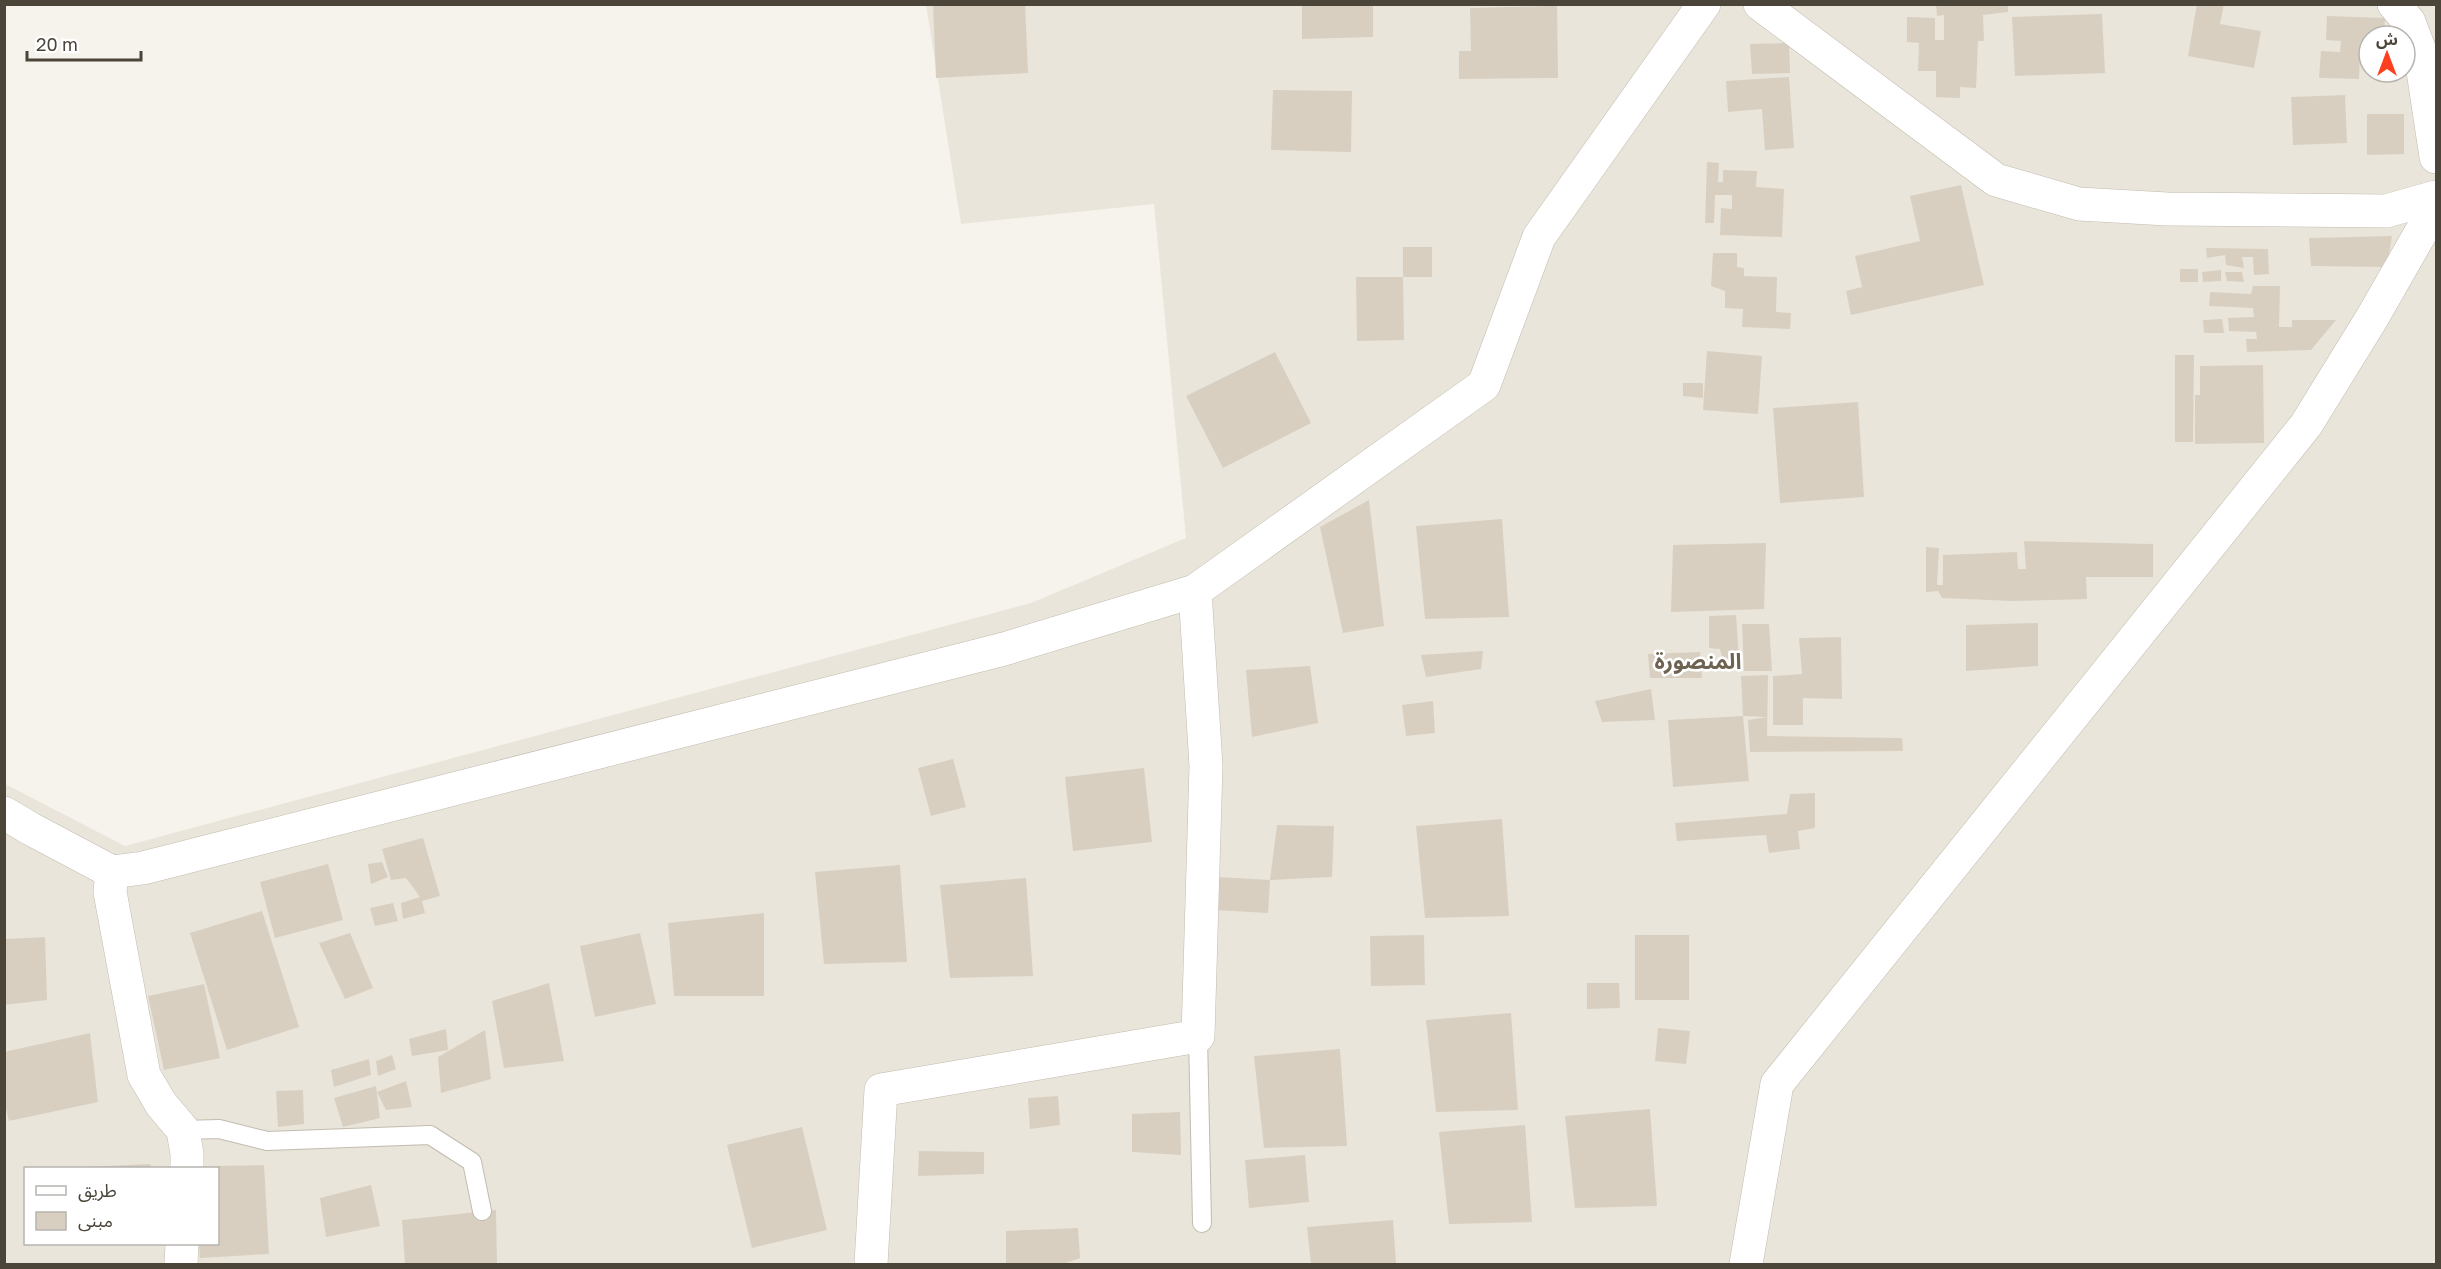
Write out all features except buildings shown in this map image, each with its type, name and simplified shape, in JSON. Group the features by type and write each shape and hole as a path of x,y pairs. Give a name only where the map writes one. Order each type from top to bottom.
{"street":[{"path":"4,813 112,872 143,868 992,652 1195,591 1484,384 1539,237 1704,4"},
{"path":"1760,4 1996,180 2079,204 2167,209 2386,211 2436,197"},
{"path":"2394,4 2409,21 2420,51 2436,157"},
{"path":"1746,1264 1777,1084 2306,425 2372,318 2436,206"},
{"path":"872,1264 882,1090 1198,1036 1206,766 1195,591"},
{"path":"112,872 110,892 144,1075 161,1104 183,1130 187,1154 186,1167"},
{"path":"181,1264 182,1245"}],"lane":[{"path":"1198,1036 1202,1223"},
{"path":"183,1130 219,1129 267,1141 430,1135 472,1162 482,1211"}],"shaded area":[{"path":"926,5 2436,5 2436,1264 5,1264 4,781 7,785 125,846 1031,603 1186,538 1154,204 961,224"}],"district":[{"name":"المنصورة","path":"1698,660"}]}
